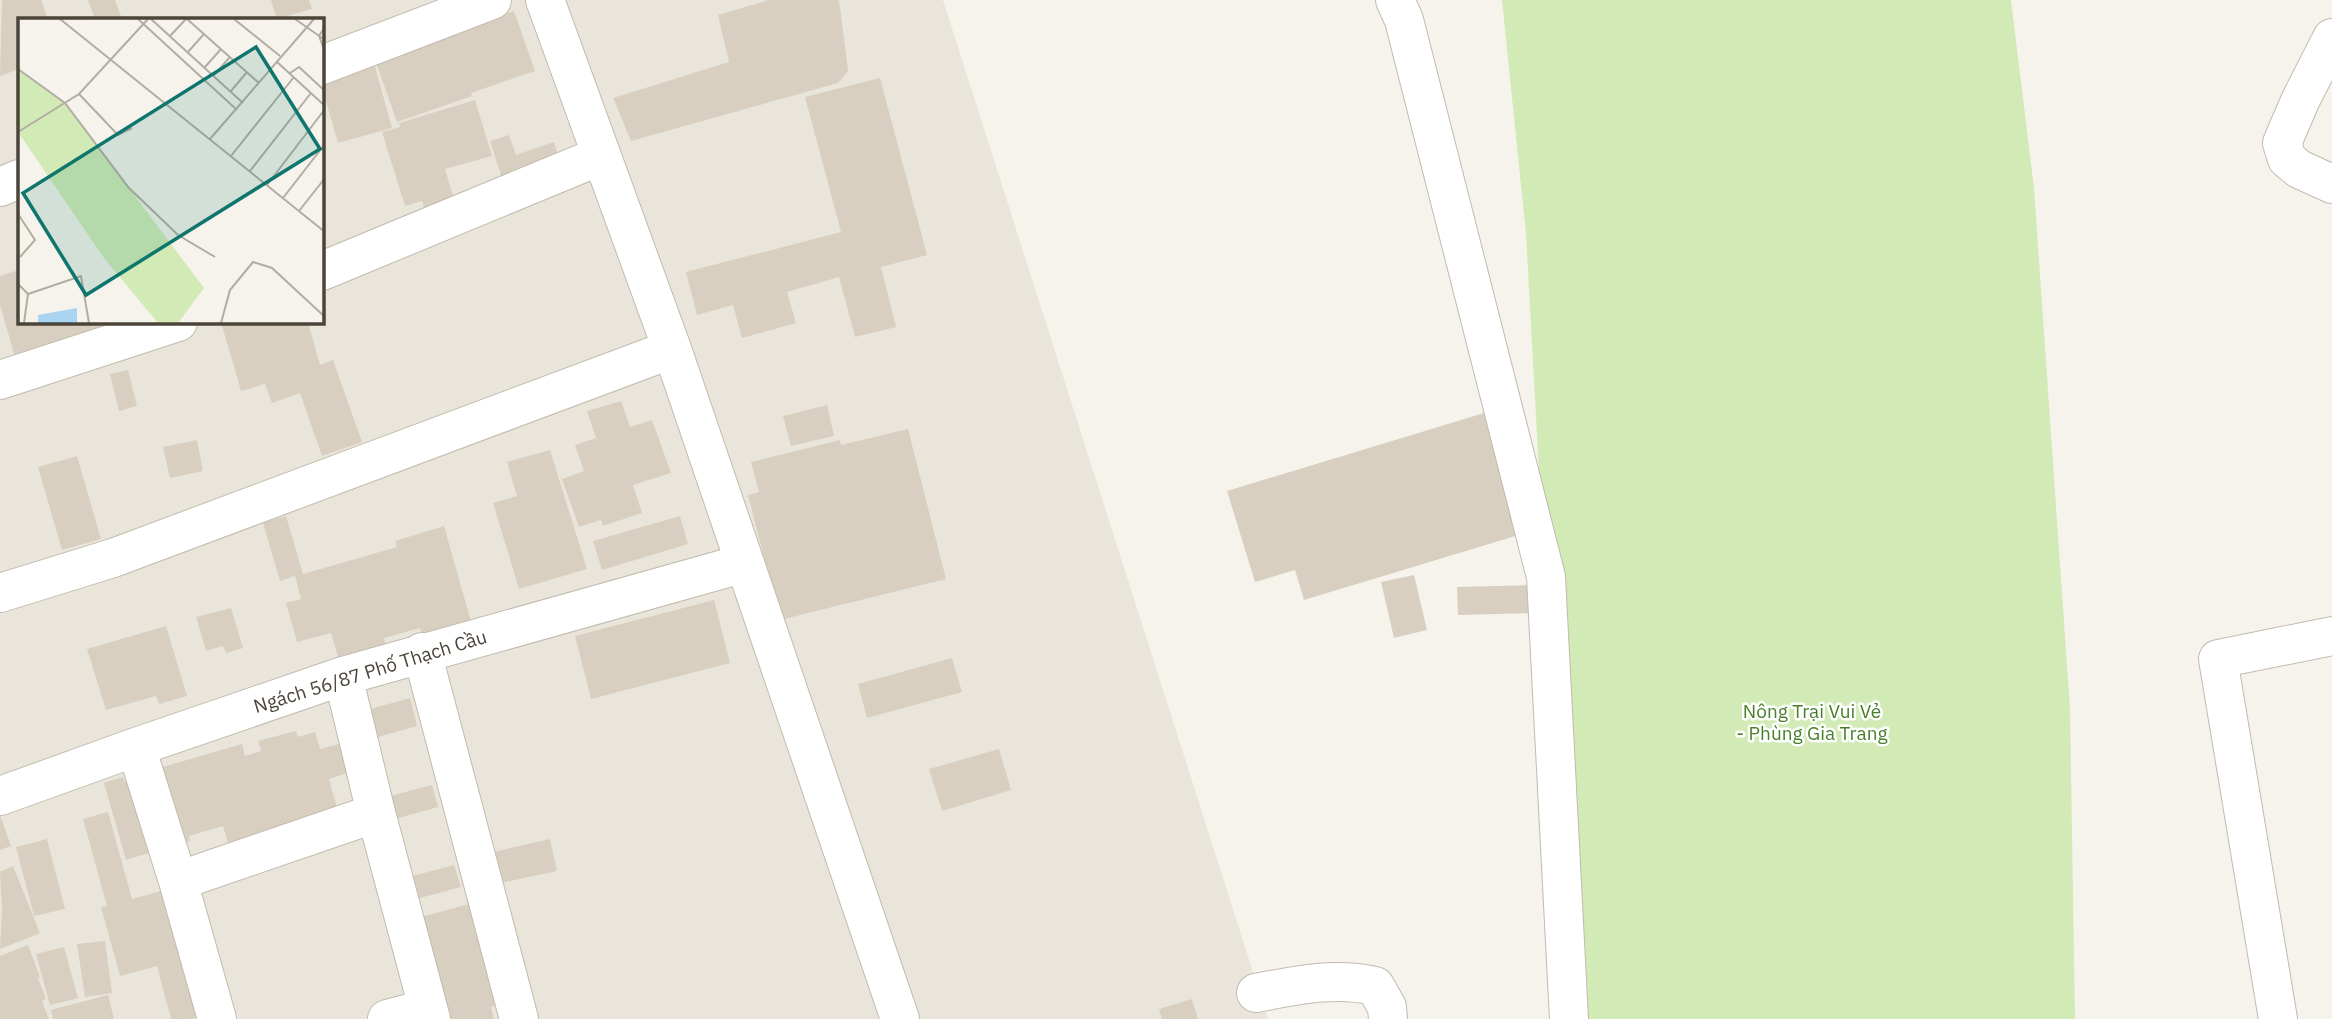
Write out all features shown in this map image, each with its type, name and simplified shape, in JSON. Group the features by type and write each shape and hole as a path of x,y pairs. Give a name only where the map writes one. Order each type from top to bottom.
{"street":[{"path":"324,64 492,0"},
{"path":"545,0 672,349 900,1019"},
{"path":"1395,0 1407,33 1546,577 1569,1019"},
{"path":"2332,38 2282,143 2287,159 2299,169 2332,184"},
{"path":"324,270 600,156"},
{"path":"0,187 18,179"},
{"path":"0,380 172,324"},
{"path":"0,593 113,558 672,349"},
{"name":"Ngách 56/87 Phố Thạch Cầu","path":"0,796 343,676 745,563"},
{"path":"2278,1019 2218,659 2332,636"},
{"path":"422,652 519,1019"},
{"path":"343,676 376,814 430,1013 387,1019"},
{"path":"136,747 217,1019"},
{"path":"178,881 376,814"},
{"path":"1256,993 1321,981 1355,982 1375,986 1387,1007 1388,1019"}],"shaded area":[{"path":"0,0 943,0 1268,1019 0,1019"}],"green space":[{"name":"Nông Trại Vui Vẻ - Phùng Gia Trang","path":"1502,0 2011,0 2034,188 2070,709 2075,1019 1569,1019 1526,234"}],"building":[{"path":"2,0 41,0 48,18 18,18 18,69 0,76"},
{"path":"88,0 115,0 122,18 95,18"},
{"path":"271,0 309,0 312,9 277,18"},
{"path":"769,0 839,0 848,71 838,83 631,141 613,98 729,62 718,15"},
{"path":"514,11 535,71 397,122 372,51"},
{"path":"371,52 392,128 338,143 324,94 324,65"},
{"path":"880,78 927,255 881,267 896,327 855,337 839,277 787,292 796,323 742,338 733,305 697,315 686,272 841,232 805,97"},
{"path":"475,100 492,156 445,169 455,203 425,211 422,201 405,206 382,132 400,127 399,123"},
{"path":"509,135 516,155 554,142 560,162 503,181 490,141"},
{"path":"18,270 18,324 103,324 105,331 15,357 0,305 0,276"},
{"path":"222,324 309,324 320,365 333,360 362,442 322,456 300,393 272,403 265,384 241,391"},
{"path":"128,370 137,406 119,411 110,374"},
{"path":"621,401 630,427 652,420 671,473 633,485 642,513 603,526 601,520 579,527 562,479 584,471 575,445 596,438 587,411"},
{"path":"827,405 834,436 791,446 783,416"},
{"path":"1484,413 1522,534 1304,600 1295,570 1255,582 1227,491"},
{"path":"908,429 946,579 780,620 748,495 759,492 751,462 840,440 841,445"},
{"path":"197,440 203,471 170,478 163,447"},
{"path":"550,450 587,569 519,589 493,503 517,496 507,462"},
{"path":"77,456 101,539 62,550 38,467"},
{"path":"286,516 303,574 397,547 395,541 444,526 472,625 423,639 420,628 384,638 389,657 342,670 331,633 297,642 286,603 301,599 295,576 280,581 263,523"},
{"path":"680,516 688,544 602,570 593,541"},
{"path":"1414,575 1427,630 1394,638 1381,582"},
{"path":"1535,585 1537,613 1458,615 1457,587"},
{"path":"714,600 730,663 591,699 575,636"},
{"path":"231,608 243,648 226,653 223,646 206,651 196,617"},
{"path":"166,626 187,696 159,704 156,696 106,710 87,649"},
{"path":"952,658 962,692 867,718 858,684"},
{"path":"410,698 417,726 364,741 356,713"},
{"path":"296,731 298,737 315,732 320,749 342,743 350,772 329,779 341,823 232,856 223,826 189,836 190,841 171,846 149,771 242,744 245,756 261,751 258,741"},
{"path":"999,749 1011,790 942,811 929,769"},
{"path":"143,776 165,848 126,860 104,783 123,777 124,781"},
{"path":"432,785 438,807 381,823 375,800"},
{"path":"108,812 132,899 172,888 207,1015 171,1019 157,966 120,976 101,907 107,906 83,819"},
{"path":"0,815 11,846 0,850"},
{"path":"47,839 65,909 34,916 16,847"},
{"path":"550,839 557,871 487,886 480,855"},
{"path":"454,865 461,887 405,902 398,880"},
{"path":"13,866 40,933 0,949 0,872"},
{"path":"469,904 498,1005 491,1007 494,1019 438,1019 410,920"},
{"path":"105,941 112,993 85,997 77,944"},
{"path":"28,945 40,977 38,978 46,999 42,1001 49,1019 0,1019 0,956"},
{"path":"64,947 78,998 50,1005 36,954"},
{"path":"108,995 114,1019 53,1019 51,1010"},
{"path":"1192,999 1198,1019 1162,1019 1159,1009"}]}
